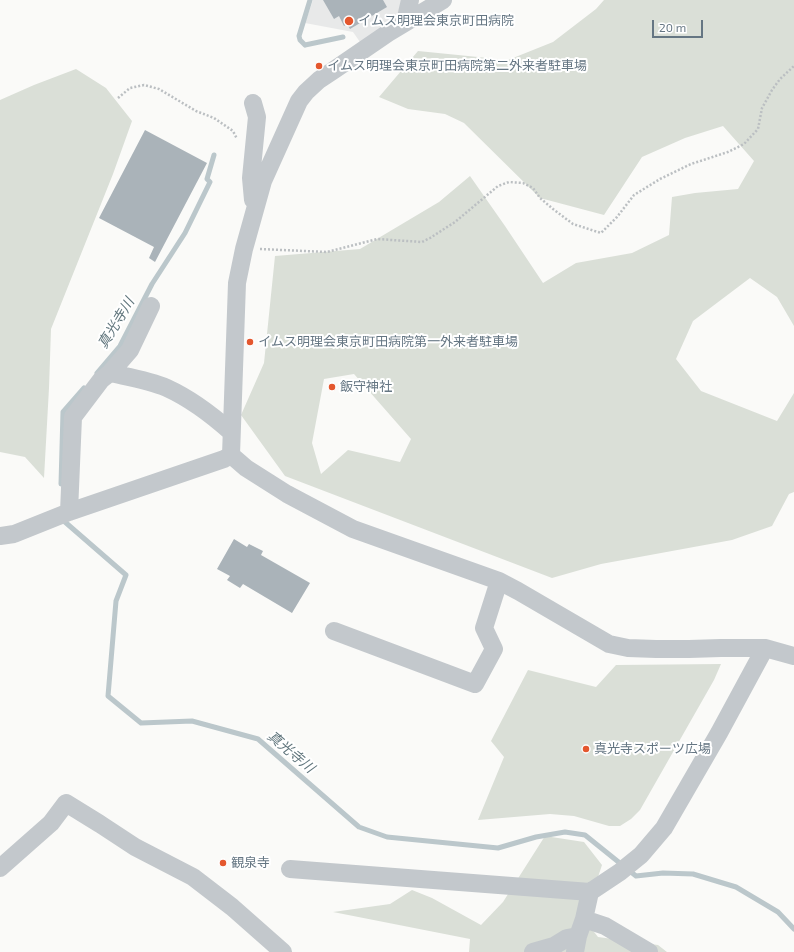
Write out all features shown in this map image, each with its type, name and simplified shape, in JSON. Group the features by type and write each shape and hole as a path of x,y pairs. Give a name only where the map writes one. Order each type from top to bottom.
{"street":[{"path":"405,22 410,0"},
{"path":"443,0 388,32 319,80 299,101 263,181 244,249 237,283 231,455 246,468 287,494 353,529 499,581 608,644 628,648 656,649 765,648 794,656"},
{"path":"253,103 257,117 251,178 254,210"},
{"path":"69,512 73,417 101,380 110,373 130,350 151,306"},
{"path":"110,373 167,388 205,411 231,432"},
{"path":"0,536 14,534 69,512 224,459 231,455"},
{"path":"334,631 475,684 494,649 484,628 499,581"},
{"path":"290,869 590,892 636,860 664,828 719,733 765,648"},
{"path":"0,868 51,823 66,803 135,847 193,877 232,907 283,952"},
{"path":"588,952 579,936 590,892"},
{"path":"533,952 554,946 568,938 579,936 605,926 649,952"}],"path":[{"path":"244,249 327,252 377,239 422,242 455,222 498,186 509,182 522,183 533,188 540,198 573,224 602,233 634,195 660,178 691,164 728,152 744,144 758,129 762,108 772,90 780,79 794,66"},
{"path":"118,98 130,88 144,85 159,89 196,111 214,118 233,131 239,142"}],"shaded area":[{"name":"イムス明理会東京町田病院","path":"313,0 402,0 402,8 396,18 360,42 353,32 305,23"},
{"path":"604,0 794,0 794,326 777,297 750,278 693,321 676,359 701,391 777,421 794,393 794,492 789,494 772,526 732,540 601,564 552,578 285,476 241,415 264,363 275,256 360,249 439,202 470,176 543,283 576,263 632,253 669,235 672,197 695,193 738,189 754,161 723,126 685,138 642,157 604,215 540,198 464,123 445,114 408,109 379,97 418,51 508,60 553,42 596,9","holes":["354,374 411,439 400,462 348,450 321,474 312,443 324,379"]},
{"path":"76,69 106,88 132,121 113,174 51,329 44,478 25,457 0,452 0,100"},
{"name":"真光寺スポーツ広場","path":"721,664 714,680 640,810 631,819 620,826 609,826 574,816 550,814 478,820 504,757 491,741 528,670 596,687 616,665"},
{"path":"545,836 584,842 602,865 584,919 598,937 658,945 667,952 469,952 470,939 333,912 390,904 412,890 432,898 481,925 503,902"}],"building":[{"path":"323,0 383,0 387,7 350,29 347,24 344,26 339,16 334,19"},
{"path":"145,130 207,163 155,262 149,258 154,247 99,218"},
{"path":"234,539 247,547 249,544 263,551 261,555 310,583 292,613 243,584 240,588 227,580 230,576 217,569"}],"waterway":[{"path":"305,45 300,40 299,36 310,0"},
{"path":"305,45 343,37"},
{"name":"真光寺川","path":"97,373 120,346 152,284 185,233 210,182 207,179 214,155"},
{"name":"真光寺川","path":"61,484 63,412 84,388"},
{"name":"真光寺川","path":"65,522 126,575 116,601 108,696 141,723 192,721 258,739 359,827 387,837 498,848 536,837 565,832 585,835 621,864"},
{"name":"真光寺川","path":"631,872 636,876 663,873 693,874 736,887 778,912 794,929"}],"place":[{"name":"イムス明理会東京町田病院","path":"349,21"},
{"name":"イムス明理会東京町田病院第二外来者駐車場","path":"319,66"},
{"name":"イムス明理会東京町田病院第一外来者駐車場","path":"250,342"},
{"name":"飯守神社","path":"332,387"},
{"name":"真光寺スポーツ広場","path":"586,749"},
{"name":"観泉寺","path":"223,863"}]}
